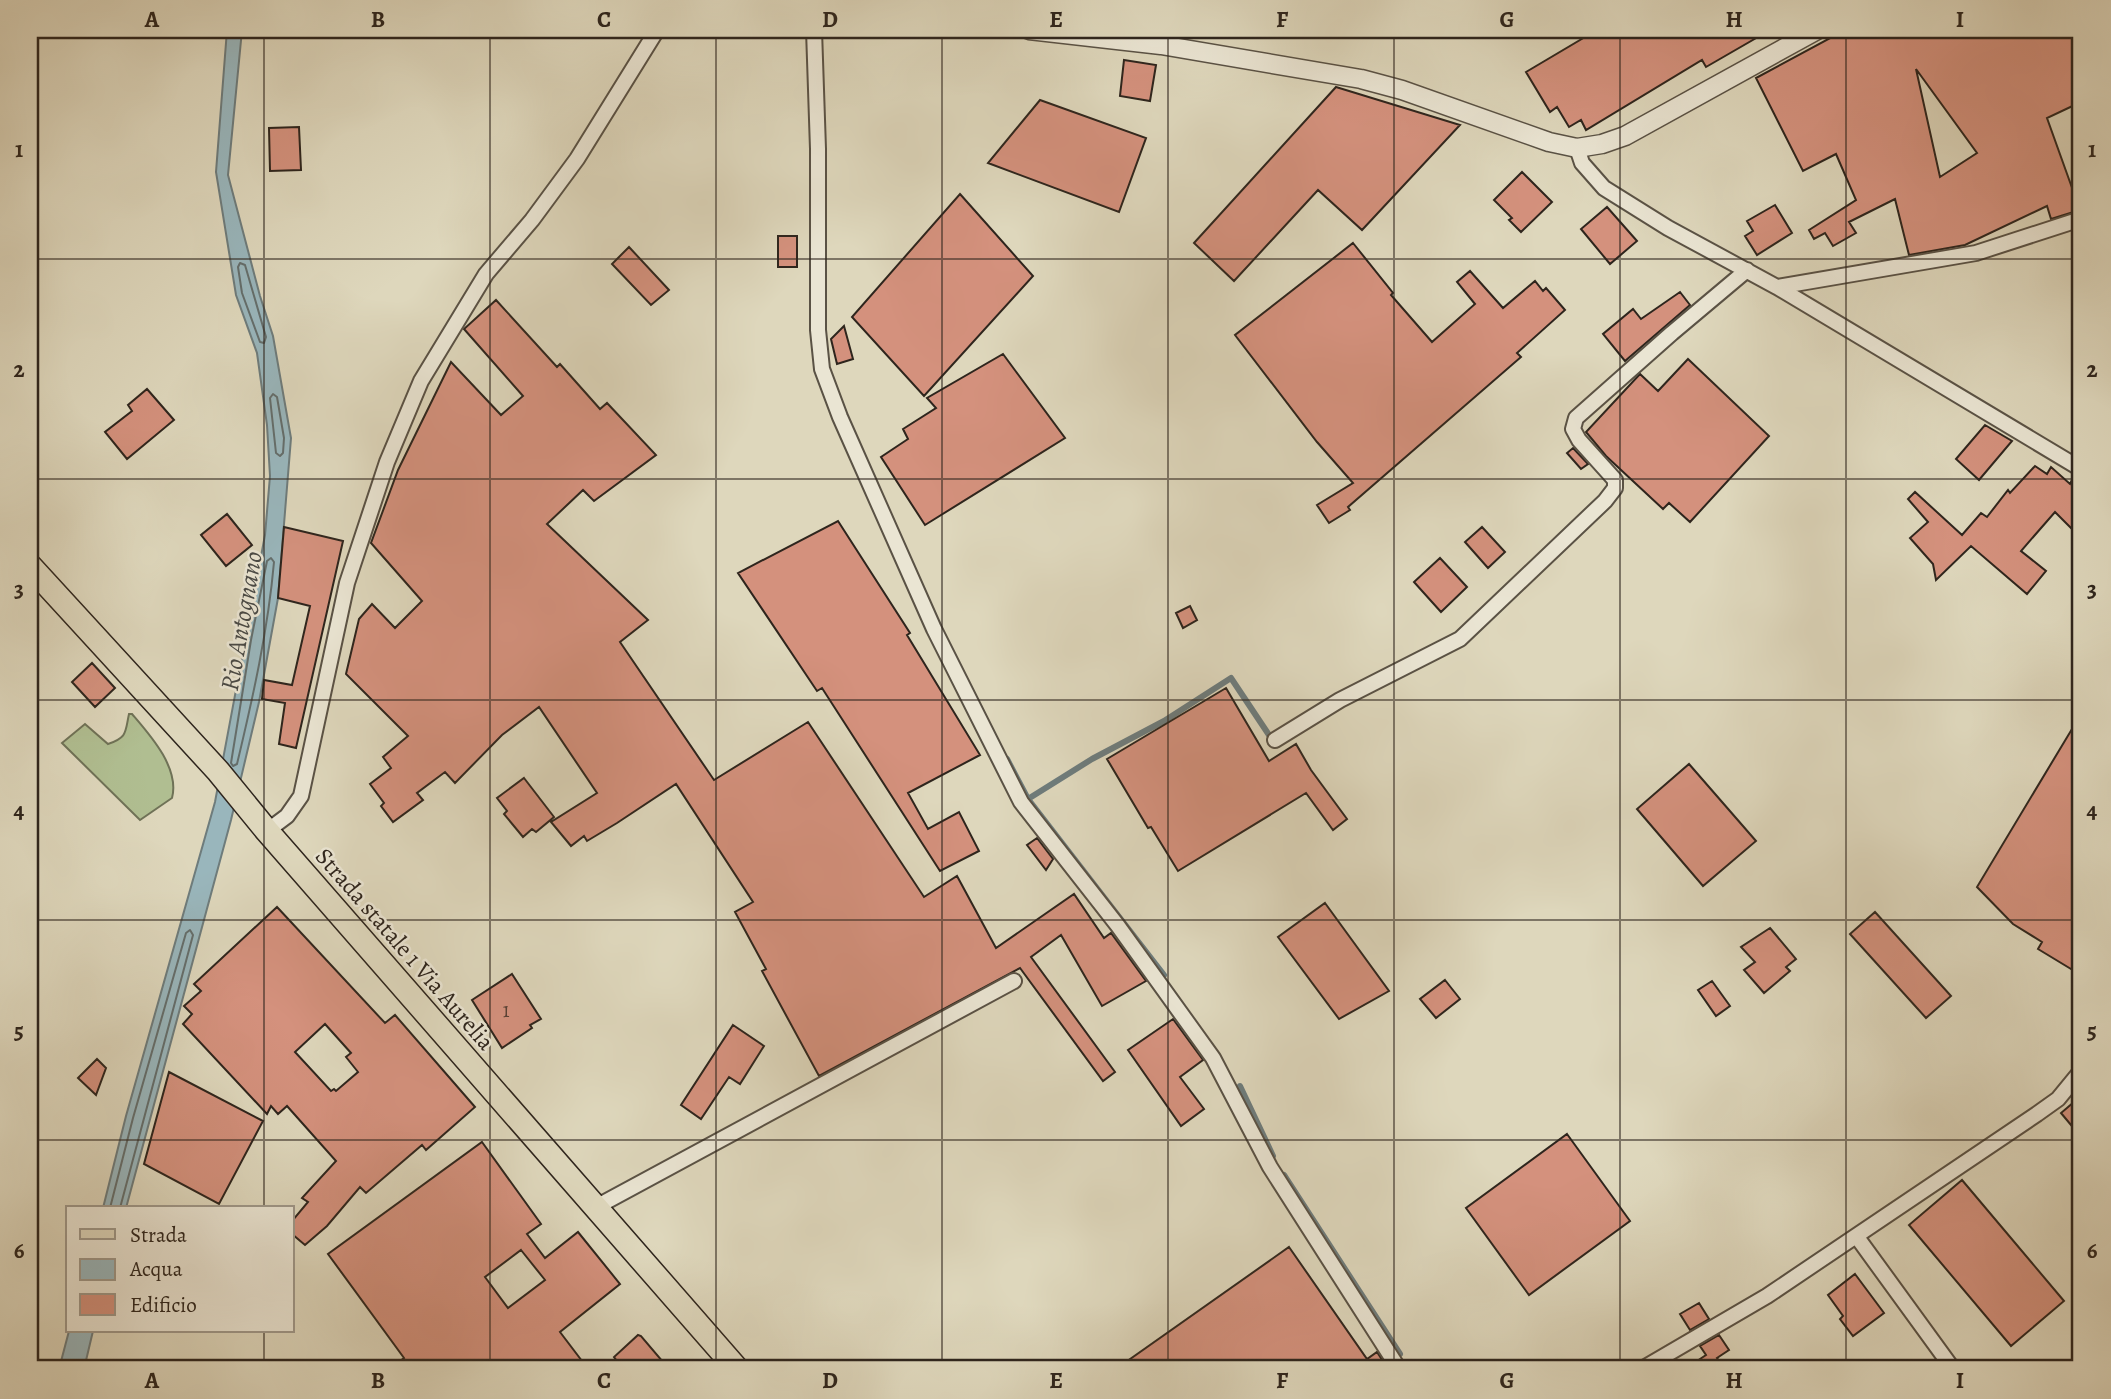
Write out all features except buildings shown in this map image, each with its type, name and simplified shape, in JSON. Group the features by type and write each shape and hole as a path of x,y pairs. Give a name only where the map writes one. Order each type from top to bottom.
{"main road":[{"name":"Strada statale 1 Via Aurelia","path":"30,566 218,771 263,827 737,1369"}],"street":[{"path":"263,827 288,816 301,796 347,583 387,462 421,381 486,274 532,220 577,159 657,30"},
{"path":"814,30 818,149 818,330 822,369 840,417 934,629 1021,802 1118,926 1213,1058 1270,1167 1399,1369"},
{"path":"1029,30 1161,45 1361,79 1402,90 1549,142 1577,148 1602,144 1625,136 1817,30"},
{"path":"1577,148 1583,163 1604,188 1668,228 1777,287 2081,469"},
{"path":"1777,287 1976,253 2081,219"},
{"path":"1275,740 1340,700 1460,639 1605,501 1615,488 1615,480 1579,440 1573,429 1576,418 1747,270"},
{"path":"596,1207 1014,981"},
{"path":"1642,1369 1767,1296 1857,1237 2058,1099 2081,1071"},
{"path":"1857,1237 1954,1369"}],"green space":[{"path":"129,714 132,714 155,742 172,775 172,798 140,820 62,743 85,724 108,744 119,739 124,733"}],"water":[{"path":"227,30 242,30 228,175 273,336 291,438 278,598 259,702 231,820 127,1206 104,1206 126,1116 215,802 265,535 270,476 267,425 257,353 236,295 216,172"},
{"path":"69,1332 93,1332 84,1369 59,1369"}],"waterway":[{"path":"1028,799 1092,759 1164,721 1231,678 1269,735"},
{"path":"1007,759 1028,799 1164,975"},
{"path":"1240,1086 1273,1156"},
{"path":"1284,1175 1400,1354"}],"water label":[{"name":"Rio Antognano","path":"241,621"}]}
